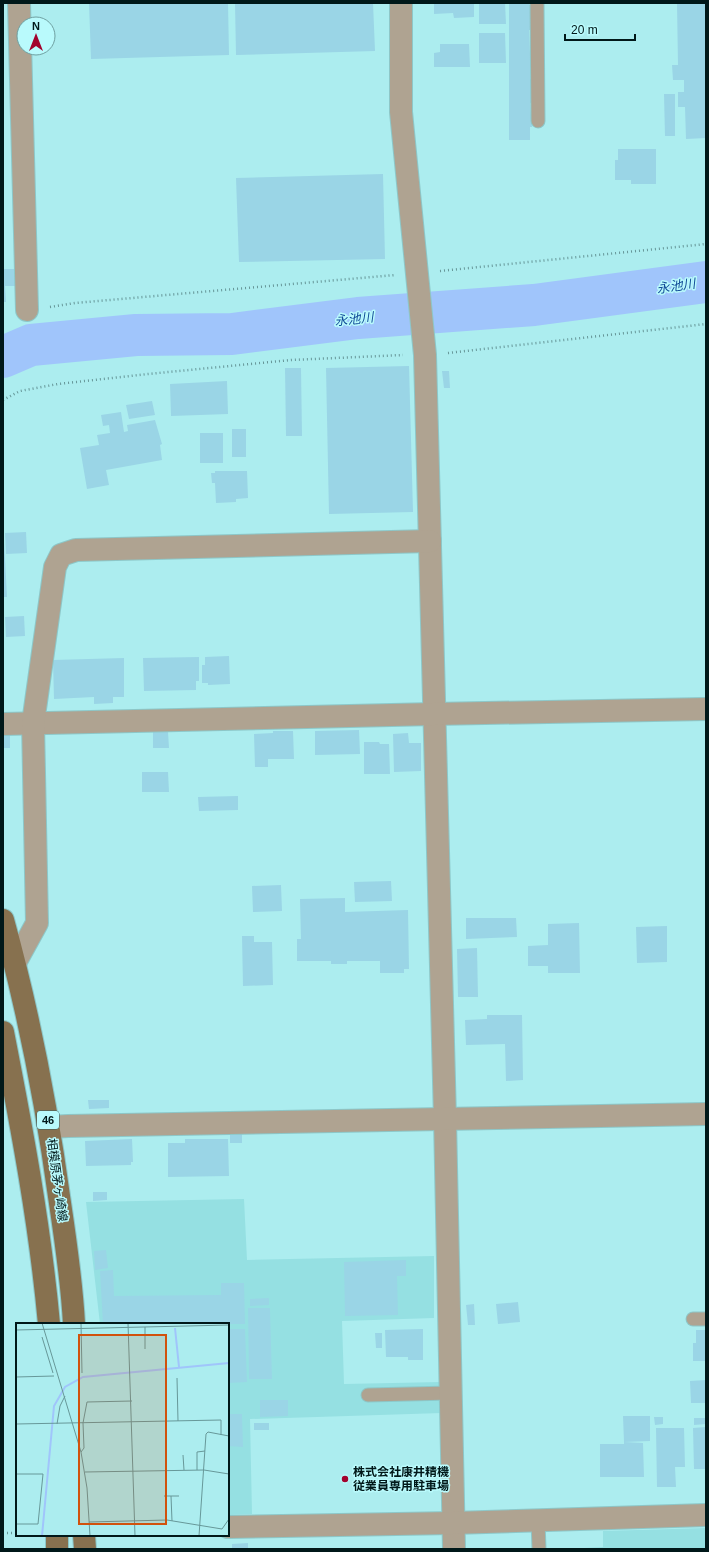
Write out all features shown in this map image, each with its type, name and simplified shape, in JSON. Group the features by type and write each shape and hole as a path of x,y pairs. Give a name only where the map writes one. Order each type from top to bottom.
{"main road":[{"name":"相模原茅ヶ崎線","path":"3,920 15,963 50,1128 67,1254 74,1323"},
{"name":"46","path":"3,1032 22,1126 40,1241 49,1323"},
{"path":"57,1536 57,1549"},
{"path":"84,1536 85,1549"}],"street":[{"path":"19,3 27,310"},
{"path":"401,3 401,112 424,348 445,1119 454,1549"},
{"path":"15,963 37,924 33,723 55,567 61,554 76,550 430,541"},
{"path":"3,724 706,709"},
{"path":"50,1128 68,1126 706,1114"},
{"path":"229,1527 453,1524 706,1515"}],"lane":[{"path":"536,3 538,121"},
{"path":"368,1395 450,1393"},
{"path":"538,1521 539,1549"}],"path":[{"path":"417,278 706,244"},
{"path":"27,310 75,303 384,276"},
{"path":"3,400 20,392 58,384 148,374 290,360 389,355 424,348 706,324"},
{"path":"3,1533 16,1533"}],"shaded area":[{"path":"244,1199 247,1260 434,1256 434,1318 342,1321 344,1384 441,1382 442,1413 250,1419 252,1514 229,1515 229,1323 100,1323 86,1202"},
{"path":"706,1528 706,1549 584,1549 603,1547 603,1531"}],"building":[{"path":"89,3 228,3 229,55 91,59"},
{"path":"235,3 373,3 375,51 236,55"},
{"path":"434,3 474,3 474,17 454,18 453,13 434,14"},
{"path":"479,3 505,3 506,24 479,24"},
{"path":"509,3 529,3 529,5 532,5 532,30 529,30 530,54 532,54 530,79 532,79 532,103 530,103 532,127 530,127 530,140 509,140"},
{"path":"677,3 706,3 706,138 686,139 685,107 678,107 678,92 684,92 684,80 673,80 672,65 678,65"},
{"path":"479,33 505,33 506,63 479,63"},
{"path":"440,44 469,44 470,67 434,67 434,53 440,52"},
{"path":"664,94 675,94 675,136 665,136"},
{"path":"618,149 656,149 656,184 631,184 631,180 615,180 615,160 618,160"},
{"path":"383,174 385,259 239,262 236,178"},
{"path":"3,269 15,269 15,286 5,286 6,302 3,302"},
{"path":"409,366 413,512 329,514 326,368"},
{"path":"285,368 301,368 302,436 286,436"},
{"path":"442,371 449,371 450,388 444,388"},
{"path":"227,381 228,414 171,416 170,384"},
{"path":"152,401 155,415 129,419 126,405"},
{"path":"121,412 124,432 128,431 127,425 155,420 162,444 160,445 162,460 106,470 109,485 87,489 80,448 99,445 97,435 110,433 109,425 103,426 101,415"},
{"path":"232,429 246,429 246,457 232,457"},
{"path":"200,433 223,433 223,463 200,463"},
{"path":"215,471 247,471 248,498 236,499 236,502 216,503 215,483 212,483 211,473 215,473"},
{"path":"26,532 27,553 6,554 5,533"},
{"path":"4,539 7,597 3,597"},
{"path":"24,616 25,636 6,637 5,617"},
{"path":"229,656 230,684 208,685 208,683 202,683 202,665 205,665 205,657"},
{"path":"199,657 199,681 196,681 196,690 144,691 143,658"},
{"path":"124,658 124,697 113,697 113,703 94,704 94,697 54,699 53,660"},
{"path":"359,730 360,754 315,755 315,731"},
{"path":"273,731 293,731 294,759 268,759 268,767 255,767 254,734 273,733"},
{"path":"153,732 168,732 169,748 153,748"},
{"path":"408,733 409,743 421,743 421,771 394,772 393,734"},
{"path":"3,735 10,735 10,748 3,748"},
{"path":"364,742 389,744 390,774 364,774"},
{"path":"142,772 168,772 169,792 142,792"},
{"path":"238,796 238,810 199,811 198,797"},
{"path":"391,881 392,901 355,902 354,882"},
{"path":"281,885 282,911 253,912 252,886"},
{"path":"345,898 345,912 408,910 409,969 404,969 404,973 380,973 380,961 347,961 347,964 331,964 331,961 297,961 297,939 301,939 300,899"},
{"path":"466,918 516,918 517,937 466,939"},
{"path":"579,923 580,973 548,973 548,966 528,966 528,946 548,945 548,924"},
{"path":"667,926 667,962 637,963 636,927"},
{"path":"242,936 254,936 254,942 272,942 273,985 243,986"},
{"path":"477,948 478,997 458,997 457,949"},
{"path":"487,1015 522,1015 523,1080 506,1081 505,1044 466,1045 465,1020 487,1019"},
{"path":"88,1100 109,1100 109,1108 89,1109"},
{"path":"242,1134 242,1143 230,1143 230,1135"},
{"path":"132,1139 133,1162 131,1162 131,1165 86,1166 85,1141"},
{"path":"185,1139 228,1139 229,1176 168,1177 168,1143 185,1143"},
{"path":"93,1192 107,1192 107,1200 93,1201"},
{"path":"106,1250 108,1268 95,1270 94,1251"},
{"path":"406,1260 406,1276 397,1276 398,1315 345,1316 344,1262"},
{"path":"113,1270 114,1296 221,1295 221,1283 244,1283 245,1324 103,1323 100,1271"},
{"path":"269,1298 269,1305 250,1306 250,1299"},
{"path":"518,1302 520,1322 498,1324 496,1304"},
{"path":"474,1304 475,1325 468,1325 466,1305"},
{"path":"248,1308 270,1308 272,1379 249,1379"},
{"path":"229,1329 245,1329 247,1382 229,1383"},
{"path":"423,1329 423,1360 408,1360 408,1357 386,1357 385,1330"},
{"path":"696,1330 706,1330 706,1361 693,1361 693,1343 696,1343"},
{"path":"375,1333 382,1333 382,1348 376,1348"},
{"path":"706,1380 706,1403 691,1403 690,1381"},
{"path":"260,1400 288,1400 288,1416 260,1417"},
{"path":"229,1414 242,1414 243,1447 229,1446"},
{"path":"623,1416 650,1416 650,1441 624,1442"},
{"path":"654,1417 663,1417 663,1424 655,1425"},
{"path":"694,1418 706,1418 706,1424 694,1425"},
{"path":"254,1423 269,1423 269,1430 254,1430"},
{"path":"706,1427 706,1469 694,1469 693,1428"},
{"path":"656,1428 684,1428 685,1467 675,1467 676,1487 657,1487"},
{"path":"624,1442 643,1443 644,1477 600,1477 600,1444 624,1444"},
{"path":"248,1543 248,1549 232,1549 232,1544"}],"waterway":[{"name":"永池川","path":"3,357 31,345 136,335 232,334 358,318 534,305 706,282"}],"place":[{"name":"株式会社康井精機 従業員専用駐車場","path":"345,1479"}]}
